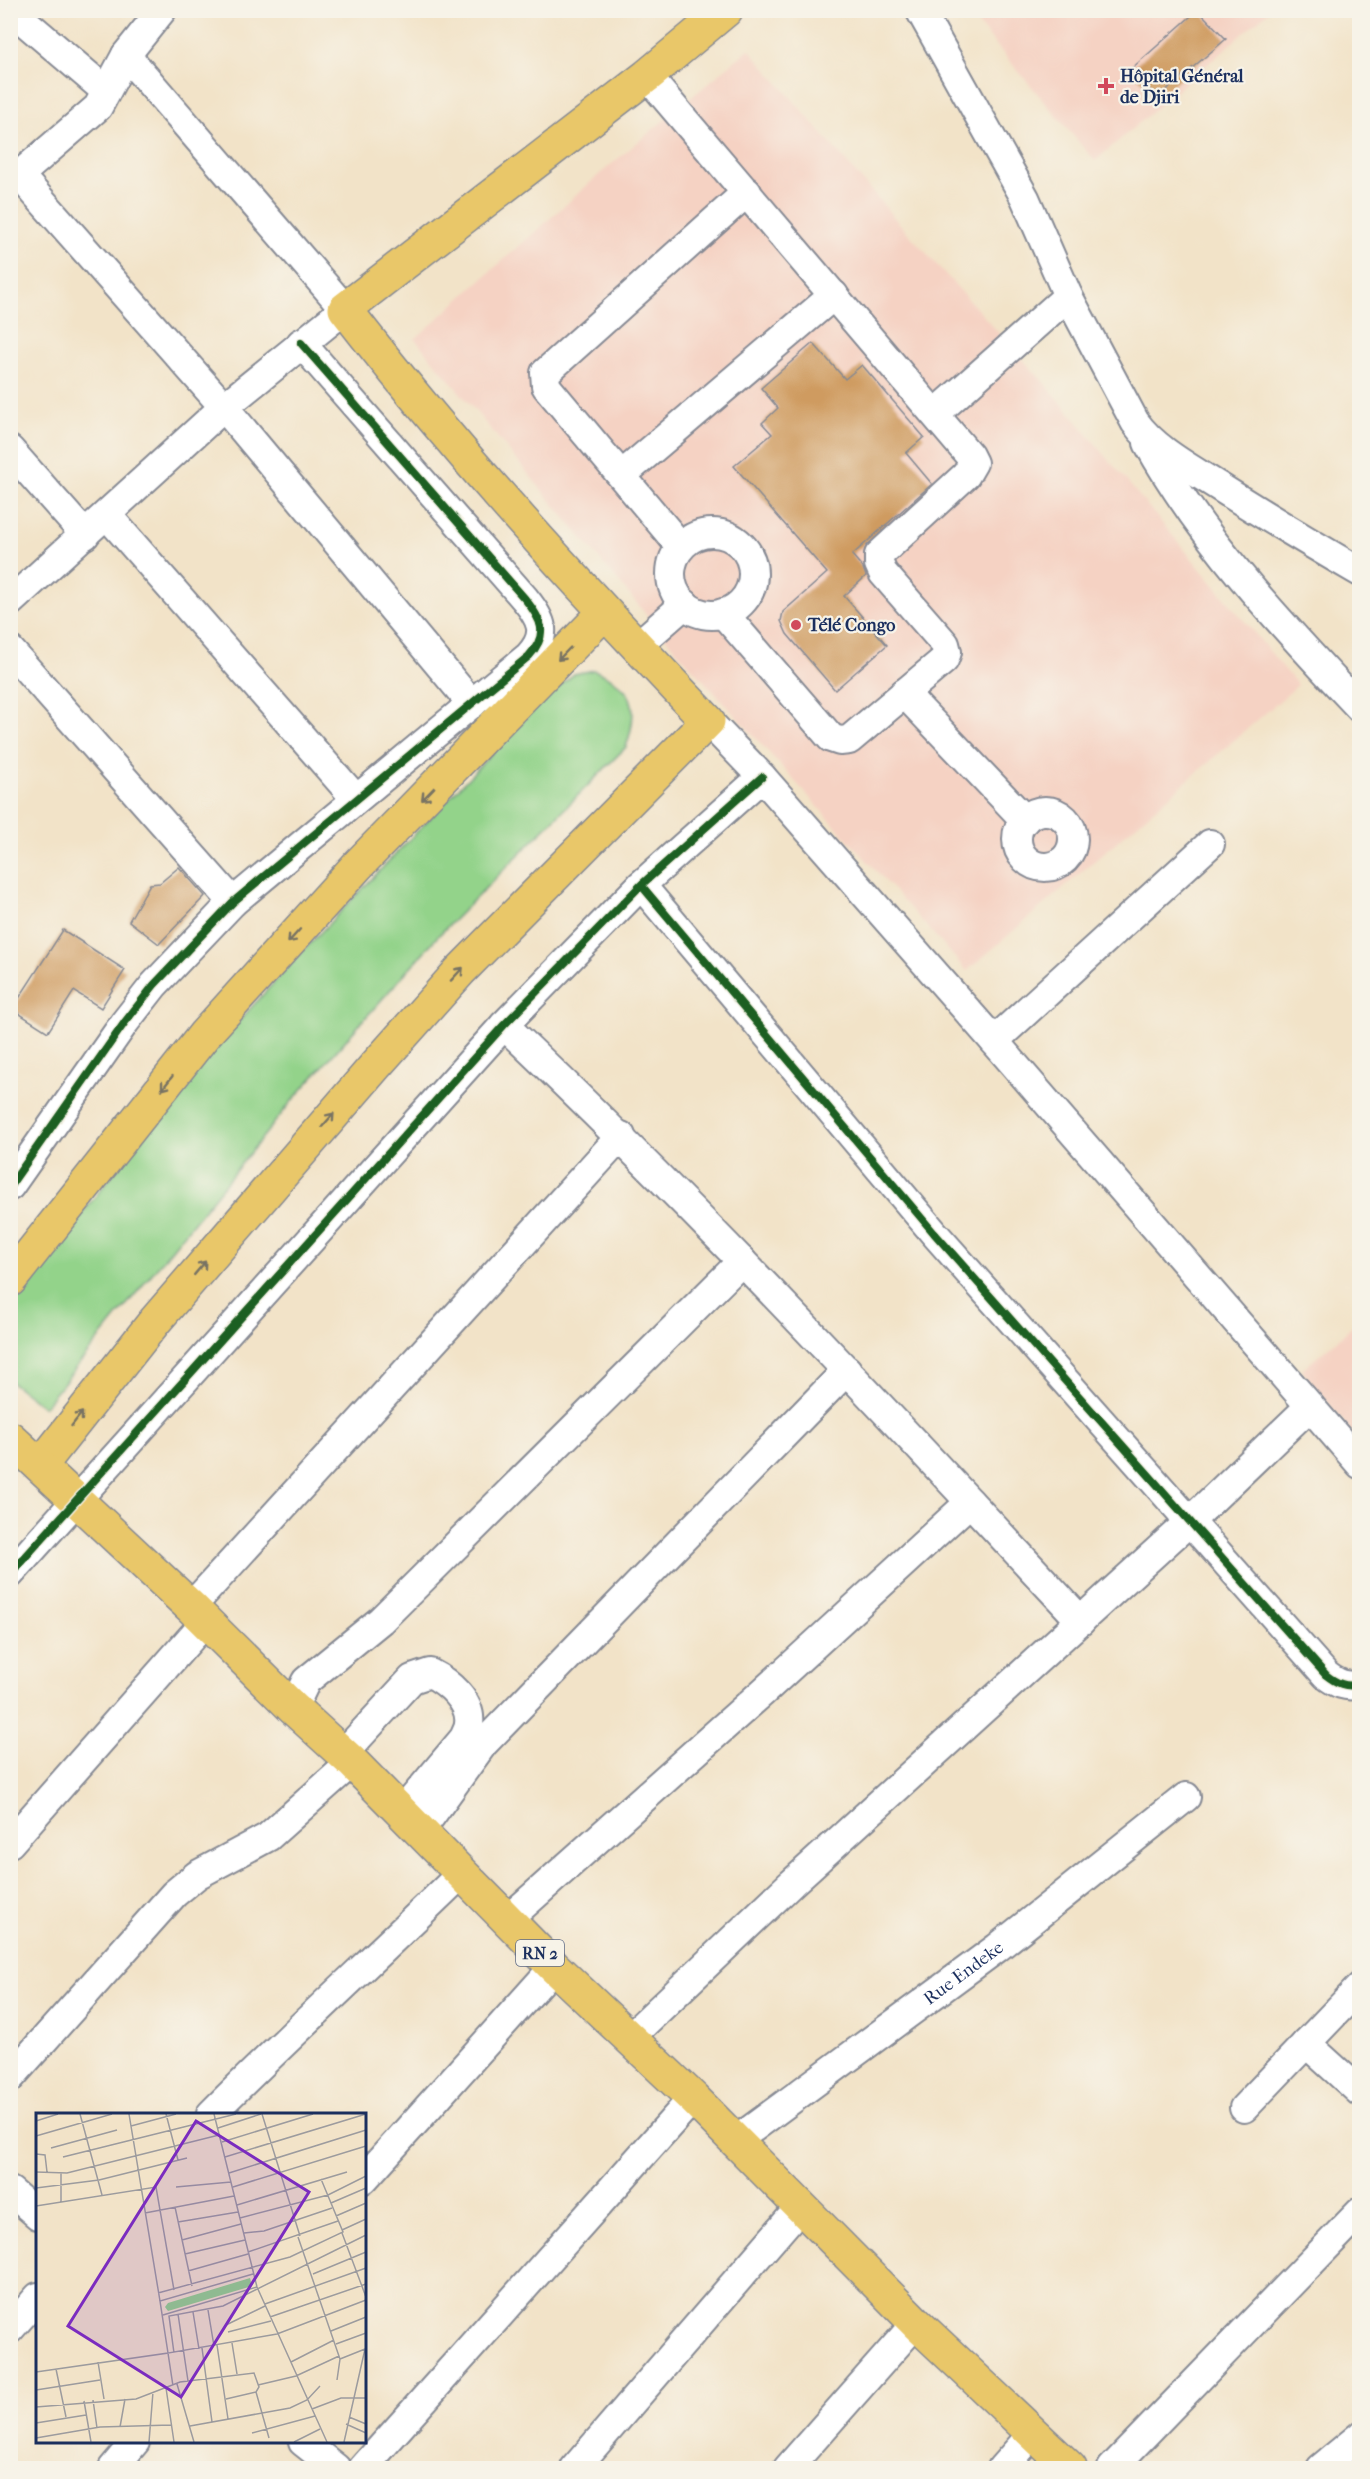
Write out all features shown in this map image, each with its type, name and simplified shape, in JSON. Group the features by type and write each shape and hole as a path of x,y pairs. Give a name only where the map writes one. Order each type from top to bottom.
{"main road":[{"path":"41,1465 154,1322 460,971 708,721 605,612 437,425 345,309 648,76 726,10"},
{"path":"10,1280 206,1034 358,865 605,612"},
{"name":"RN 2","path":"10,1438 348,1758 554,1967 693,2098 734,2142 801,2206 916,2323 1070,2469"}],"street":[{"path":"11,10 106,91"},
{"path":"162,10 126,55 98,107 15,179 224,407 472,704"},
{"path":"920,10 1024,198 1068,296 1135,422 1186,507 1289,632 1359,708"},
{"path":"10,602 224,407 345,309 126,55"},
{"path":"648,76 935,414 969,455 972,463 966,476 879,555 879,564 883,573 945,644 947,652 944,660 849,740 840,741 831,738 723,613"},
{"path":"681,547 546,386 545,373 747,192"},
{"path":"622,476 834,295"},
{"path":"935,414 1068,296"},
{"path":"10,1186 125,1022 154,985 233,902 537,648 542,632 536,612 301,343"},
{"path":"1144,435 1187,467 1359,572"},
{"path":"10,450 85,535"},
{"path":"107,515 356,799"},
{"path":"713,533 735,540 744,547 753,568 749,591 734,609 723,613 703,614 685,604 672,583 671,570 681,547 701,535 713,533"},
{"path":"637,646 685,604"},
{"path":"10,650 233,902"},
{"path":"904,693 1024,820"},
{"path":"708,721 762,777 994,1041 1359,1464"},
{"path":"10,1574 504,1025 641,885 762,777"},
{"path":"994,1041 1210,844"},
{"path":"641,885 934,1233 1326,1675 1337,1684 1352,1686 1359,1684"},
{"path":"504,1025 621,1136 847,1370 1081,1621"},
{"path":"10,1843 198,1614 621,1136"},
{"path":"292,1707 306,1682 381,1620 742,1261"},
{"path":"411,1822 483,1744 847,1370"},
{"path":"629,2038 800,1876 1190,1522 1310,1406"},
{"path":"508,1919 763,1692 970,1502"},
{"path":"10,2078 174,1894 197,1875 268,1837 348,1758 412,1679 430,1673 443,1679 466,1704 469,1723 464,1738 411,1822"},
{"name":"Rue Endeke","path":"734,2142 997,1948 1186,1797"},
{"path":"213,2113 284,2040 380,1953 462,1873"},
{"path":"366,2177 554,1967"},
{"path":"1245,2108 1359,1987"},
{"path":"1306,2043 1359,2092"},
{"path":"363,2469 693,2098"},
{"path":"10,2191 36,2213"},
{"path":"575,2469 801,2206"},
{"path":"1112,2469 1359,2212"},
{"path":"10,2329 36,2299"},
{"path":"788,2469 916,2323"},
{"path":"1002,2469 1033,2433"},
{"path":"1321,2469 1359,2436"},
{"path":"113,2469 134,2443"},
{"path":"304,2443 336,2469"}],"shaded area":[{"name":"Hôpital Général de Djiri","path":"967,11 1269,11 1095,161"},
{"path":"749,49 898,222 1047,386 1298,685 967,971 675,649 415,339 601,173"},
{"path":"1359,1321 1359,1441 1302,1370"}],"green space":[{"path":"594,670 618,683 631,700 633,720 626,747 438,936 292,1101 44,1407 11,1382 11,1302 210,1053 297,957 539,704 574,674"}],"building":[{"path":"1198,10 1226,39 1157,98 1131,69"},
{"path":"813,343 845,379 862,365 924,437 906,453 932,484 852,555 863,568 866,576 844,596 887,645 835,690 787,634 781,621 783,612 827,573 734,466 772,434 762,423 778,408 761,388"},
{"path":"179,867 205,896 159,944 129,921 150,884 160,883"},
{"path":"63,930 125,970 101,1008 74,991 48,1032 12,1009"}],"cycle path":[{"path":"10,1186 125,1022 154,985 233,902 529,656 539,641 541,634 539,620 525,599 301,343"},
{"path":"10,1574 504,1025 641,885 762,777"},
{"path":"641,885 934,1233 1326,1675 1342,1684 1360,1684"}],"place":[{"name":"Hôpital Général de Djiri","path":"1106,86"},
{"name":"Télé Congo","path":"796,625"}]}
